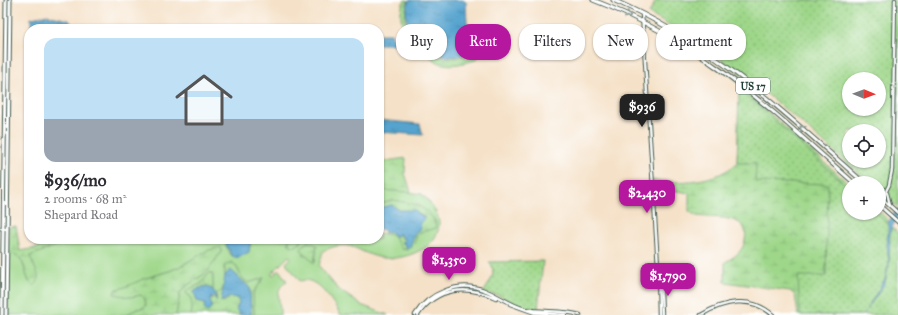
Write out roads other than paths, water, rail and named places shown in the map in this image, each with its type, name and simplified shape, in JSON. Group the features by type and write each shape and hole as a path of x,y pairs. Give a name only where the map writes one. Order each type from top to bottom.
{"main road":[{"path":"2,315 6,0"},
{"path":"6,315 3,229 8,176 10,0"},
{"name":"US 17","path":"593,0 643,21 656,29"},
{"name":"US 17","path":"613,0 642,13 661,24"},
{"path":"6,8 10,15"},
{"name":"US 17","path":"707,60 758,99 846,176"},
{"name":"US 17","path":"719,60 762,93 856,176"},
{"path":"4,163 8,171"},
{"path":"4,168 8,176"},
{"path":"886,203 898,213"},
{"path":"886,212 898,222"},
{"path":"3,278 6,286"}],"street":[{"path":"893,208 888,200 888,190 892,170 895,0"},
{"path":"642,13 658,283 661,290 660,315"},
{"path":"416,315 427,301 450,289 463,286 476,287 502,300 535,313 565,315"},
{"path":"701,315 721,304 749,302 762,307 773,315"},
{"path":"524,309 561,311 580,315"}],"water":[{"path":"409,0 463,0 466,2 467,22 468,24 455,24 455,56 447,56 447,24 407,24 406,13"},
{"path":"47,15 69,20 72,24 31,24 31,18"},
{"path":"384,34 391,34 396,44 384,44"},
{"path":"384,120 420,124 423,135 384,132"},
{"path":"392,205 399,210 415,210 425,218 420,223 421,228 415,233 410,247 405,247 405,244 401,242 406,239 402,238 399,233 396,237 389,231 385,233 384,207"},
{"path":"898,208 898,215 890,232 889,262 887,244 889,221"},
{"path":"250,244 249,252 238,258 232,256 226,245"},
{"path":"888,266 885,283 863,315 885,279"},
{"path":"231,270 250,288 251,315 240,315 236,309 239,303 237,298 230,297 221,302 225,275"},
{"path":"208,286 215,292 217,301 214,296 210,299 212,306 208,312 204,309 205,303 197,301 194,292 199,288"}]}
